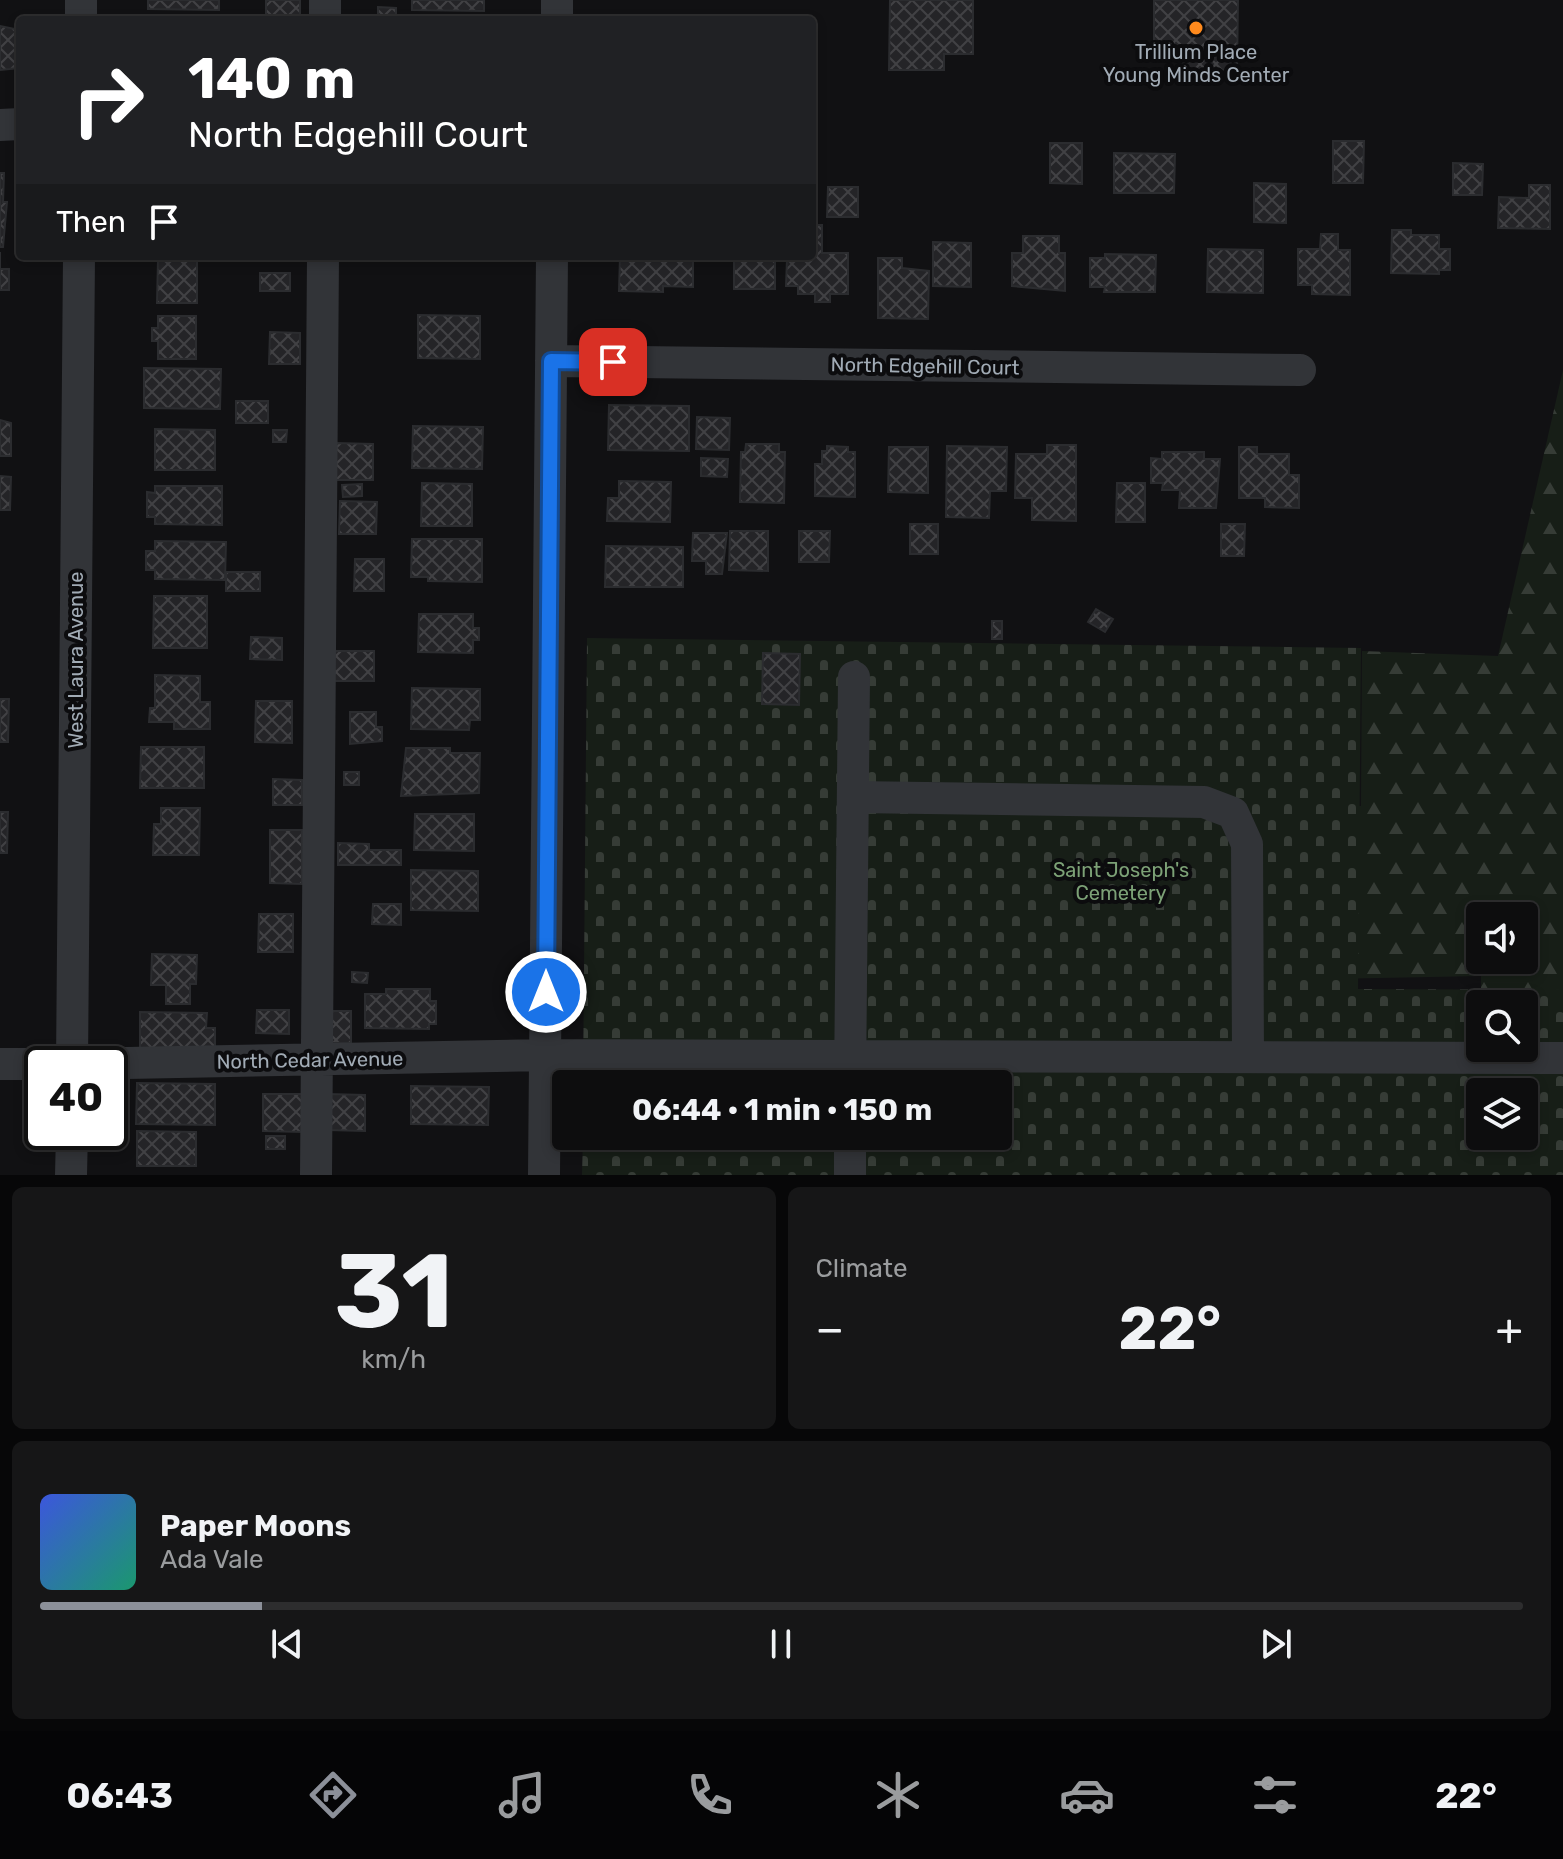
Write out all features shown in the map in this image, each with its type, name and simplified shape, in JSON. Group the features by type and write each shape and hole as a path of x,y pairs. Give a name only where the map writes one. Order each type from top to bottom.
{"street":[{"name":"West Laura Avenue","path":"74,1046 79,260"},
{"path":"316,1175 323,260"},
{"path":"544,1175 552,260"},
{"name":"North Edgehill Court","path":"551,361 1300,370"},
{"path":"850,1070 854,677"},
{"path":"853,797 1204,802 1233,813 1247,844 1248,1057"},
{"name":"North Cedar Avenue","path":"128,1063 546,1055 850,1070 1248,1057 1563,1058"},
{"path":"0,1064 24,1064"},
{"path":"71,1175 72,1150"},
{"path":"850,1150 850,1175"}],"green space":[{"path":"1563,370 1563,1051 1538,1021 1538,990 1481,990 1481,976 1325,979 1321,807 1361,806 1362,651 1498,656"},
{"name":"Saint Joseph's Cemetery","path":"587,638 1361,648 1358,989 1563,990 1563,1175 582,1175 583,1150 1012,1150 1012,1070 583,1070"}],"building":[{"path":"148,0 219,0 219,10 148,9"},
{"path":"266,0 300,0 300,16 266,16"},
{"path":"412,0 484,0 484,11 412,10"},
{"path":"890,0 973,0 973,54 944,54 944,70 889,70"},
{"name":"Trillium Place Young Minds Center","path":"1154,0 1238,0 1237,70 1181,69 1181,58 1154,57"},
{"path":"378,7 396,8 396,16 378,16"},
{"path":"0,26 16,29 16,68 0,70"},
{"path":"1333,141 1364,141 1363,183 1333,183"},
{"path":"1050,143 1082,143 1082,184 1050,183"},
{"path":"1114,153 1175,154 1174,193 1114,193"},
{"path":"1453,163 1483,164 1482,195 1453,195"},
{"path":"0,173 4,173 3,202 7,202 3,247 0,247"},
{"path":"1254,183 1286,184 1286,223 1254,222"},
{"path":"1529,185 1550,185 1550,229 1498,228 1499,197 1529,198"},
{"path":"828,187 858,187 858,217 827,217"},
{"path":"816,225 822,225 822,253 848,253 848,294 830,294 830,302 815,302 815,294 798,294 798,286 786,286 787,260 816,260"},
{"path":"1392,230 1411,230 1411,235 1439,235 1439,249 1450,249 1450,270 1439,270 1439,274 1391,273"},
{"path":"1321,234 1338,234 1338,250 1350,250 1350,295 1312,294 1312,285 1298,285 1298,249 1320,249"},
{"path":"1023,236 1059,236 1059,253 1065,253 1065,291 1012,286 1012,253 1023,253"},
{"path":"933,242 971,243 971,287 933,286"},
{"path":"1208,249 1263,250 1263,293 1207,292"},
{"path":"1105,254 1156,255 1155,292 1104,292 1105,287 1090,287 1090,258 1105,258"},
{"path":"878,258 902,258 902,268 929,271 928,319 878,318"},
{"path":"158,260 197,260 197,303 157,303"},
{"path":"620,260 693,260 693,287 663,286 663,292 619,291"},
{"path":"734,260 775,260 775,289 734,289"},
{"path":"0,269 9,269 9,290 0,290"},
{"path":"260,273 290,273 290,291 260,291"},
{"path":"418,315 480,316 480,359 418,358"},
{"path":"158,316 196,316 196,359 158,359 158,341 152,341 152,328 158,328"},
{"path":"270,332 300,333 300,364 269,364"},
{"path":"144,368 221,369 220,409 144,408"},
{"path":"236,401 268,401 268,423 236,423"},
{"path":"609,405 689,406 689,451 608,450"},
{"path":"697,417 730,418 729,450 696,449"},
{"path":"0,420 11,423 11,456 0,456"},
{"path":"413,426 483,427 482,469 412,468"},
{"path":"155,429 215,430 215,470 155,470"},
{"path":"273,430 287,430 286,442 273,442"},
{"path":"336,443 373,444 373,480 336,480"},
{"path":"746,444 779,444 779,452 785,452 784,503 740,502 741,452 745,452"},
{"path":"1047,445 1076,445 1076,521 1032,520 1032,498 1015,498 1016,454 1047,454"},
{"path":"827,446 848,447 848,452 855,452 855,497 815,496 815,464 822,464 822,451 827,451"},
{"path":"947,446 1007,447 1006,491 990,491 989,518 946,517"},
{"path":"889,447 928,447 928,493 888,492"},
{"path":"1239,447 1257,447 1257,454 1289,454 1289,475 1299,475 1299,508 1265,507 1265,498 1239,498"},
{"path":"1162,452 1204,452 1204,459 1220,459 1216,508 1179,508 1180,490 1162,490 1163,483 1151,483 1151,458 1162,459"},
{"path":"701,458 728,459 727,477 701,476"},
{"path":"0,476 11,477 10,510 0,510"},
{"path":"619,481 671,482 670,522 607,521 608,498 619,498"},
{"path":"422,483 472,484 472,526 421,526"},
{"path":"1117,483 1145,483 1145,522 1116,522"},
{"path":"362,484 362,496 343,497 342,485"},
{"path":"155,486 222,486 222,525 155,524 155,517 147,517 147,492 155,493"},
{"path":"340,501 377,502 376,534 339,534"},
{"path":"910,524 938,524 938,554 910,554"},
{"path":"1221,524 1245,524 1244,556 1221,556"},
{"path":"730,531 768,531 768,571 729,570"},
{"path":"799,531 830,531 829,562 799,562"},
{"path":"693,533 727,533 722,574 706,574 706,561 692,561"},
{"path":"412,539 482,539 482,582 428,581 428,577 411,577"},
{"path":"155,541 226,542 225,580 155,579 155,570 146,570 146,551 155,551"},
{"path":"606,546 683,547 683,587 605,587"},
{"path":"355,559 384,559 384,591 354,591"},
{"path":"226,572 260,572 260,591 226,591"},
{"path":"154,596 207,596 207,648 153,648"},
{"path":"1096,609 1113,619 1105,632 1088,622"},
{"path":"419,614 473,614 473,628 479,628 479,640 473,640 473,653 418,652"},
{"path":"992,621 1002,621 1002,639 992,639"},
{"path":"251,637 282,638 282,660 250,659"},
{"path":"330,651 374,651 374,681 330,681"},
{"path":"763,653 800,654 799,705 762,704"},
{"path":"155,675 200,676 200,702 210,702 210,729 174,729 174,722 149,722 150,708 155,708"},
{"path":"412,688 480,689 480,720 470,720 469,730 411,729"},
{"path":"0,699 9,699 8,742 0,742"},
{"path":"256,701 292,701 292,743 255,742"},
{"path":"350,712 376,712 376,727 382,727 382,741 350,744"},
{"path":"141,747 204,747 204,788 140,788"},
{"path":"406,748 450,748 450,753 480,753 479,793 401,796"},
{"path":"344,772 359,772 359,785 344,785"},
{"path":"273,779 302,780 302,805 273,805"},
{"path":"161,808 200,808 199,855 153,855 154,824 161,824"},
{"path":"0,812 8,812 7,853 0,853"},
{"path":"415,814 474,814 474,851 414,850"},
{"path":"270,830 302,830 302,884 270,883"},
{"path":"338,843 369,844 369,850 401,850 401,865 338,865"},
{"path":"411,870 478,871 478,911 411,910"},
{"path":"373,904 401,904 401,925 372,924"},
{"path":"259,914 293,914 293,952 258,952"},
{"path":"152,954 197,955 196,984 190,984 190,1004 166,1004 166,985 151,985"},
{"path":"352,972 368,973 367,983 352,982"},
{"path":"386,989 430,989 430,1001 436,1001 436,1024 429,1024 429,1029 365,1028 365,994 386,994"},
{"path":"257,1010 289,1010 289,1034 256,1033"},
{"path":"325,1011 351,1011 351,1043 325,1043"},
{"path":"140,1012 207,1013 206,1028 215,1028 215,1052 140,1052"},
{"path":"137,1083 215,1084 215,1125 136,1124"},
{"path":"411,1086 489,1087 488,1125 411,1124"},
{"path":"263,1094 303,1094 303,1132 263,1131"},
{"path":"328,1094 365,1095 365,1131 328,1130"},
{"path":"137,1131 196,1132 196,1166 137,1166"},
{"path":"266,1136 285,1136 285,1149 266,1149"}],"place":[{"name":"Trillium Place Young Minds Center","path":"1196,28"}],"route":[{"path":"546,992 551,361 613,362"}]}
